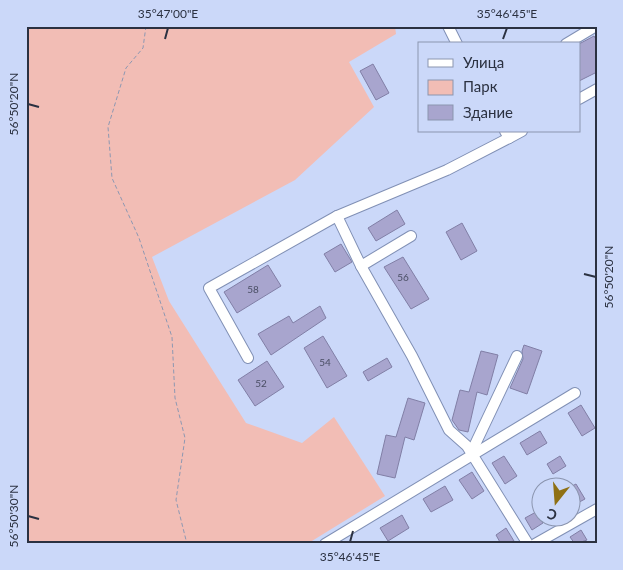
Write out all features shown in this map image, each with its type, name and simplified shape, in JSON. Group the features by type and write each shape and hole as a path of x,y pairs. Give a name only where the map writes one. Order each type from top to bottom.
{"street":[{"path":"448,26 456,42"},
{"path":"569,42 596,26"},
{"path":"580,98 597,89"},
{"path":"248,358 209,288 337,216 447,170 507,135"},
{"path":"337,216 361,266 412,356 449,430 472,455 528,544"},
{"path":"361,266 411,236"},
{"path":"472,455 517,356"},
{"path":"325,544 575,393"},
{"path":"535,544 597,509"}],"path":[{"path":"146,26 143,48 126,68 108,127 112,178 139,238 172,338 175,398 185,438 176,500 187,544"}],"green space":[{"path":"26,26 395,26 396,34 349,62 374,107 295,180 152,257 169,301 246,423 302,443 334,417 385,496 307,544 26,544"}],"building":[{"path":"594,36 597,41 597,72 580,80 580,43"},
{"path":"373,64 389,93 376,100 360,71"},
{"path":"397,210 405,224 376,241 368,228"},
{"path":"462,223 477,251 461,260 446,232"},
{"path":"341,244 352,262 335,272 324,254"},
{"path":"403,257 429,299 411,309 384,267"},
{"path":"268,265 281,286 237,313 224,292"},
{"path":"320,306 326,318 271,355 258,334 289,316 293,323"},
{"path":"323,336 347,376 327,388 304,348"},
{"path":"524,345 542,351 527,394 510,388 523,359 522,351"},
{"path":"481,351 498,355 487,395 477,392 468,432 459,430 452,420 460,390 469,392"},
{"path":"387,358 392,367 368,381 363,372"},
{"path":"267,361 284,387 255,406 238,380"},
{"path":"408,398 425,403 414,440 405,437 395,478 377,474 386,435 396,437"},
{"path":"581,405 595,428 582,436 568,413"},
{"path":"540,431 547,443 527,455 520,443"},
{"path":"504,456 517,476 505,484 492,463"},
{"path":"560,456 566,466 553,474 547,464"},
{"path":"472,472 484,491 472,499 459,480"},
{"path":"445,486 453,500 431,512 423,499"},
{"path":"580,491 585,499 580,502"},
{"path":"402,515 409,528 388,541 380,528"},
{"path":"530,515 530,527 525,518"},
{"path":"506,528 514,541 501,544 496,535"},
{"path":"581,530 587,540 575,544 570,537"}]}
